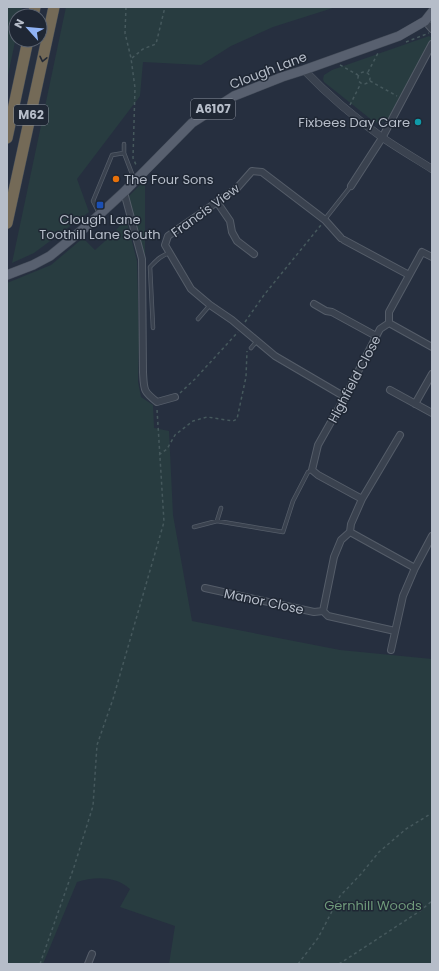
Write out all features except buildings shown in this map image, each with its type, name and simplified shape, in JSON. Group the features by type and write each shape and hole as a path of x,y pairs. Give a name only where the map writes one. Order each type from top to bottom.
{"highway":[{"name":"M62","path":"7,223 54,7"},
{"name":"M62","path":"7,138 26,48"}],"main road":[{"name":"A6107","path":"425,21 432,12"},
{"name":"Clough Lane","path":"7,275 33,265 50,256 100,214 138,179 192,123 234,96 282,77 399,36 425,21"}],"street":[{"path":"425,21 432,29"},
{"path":"351,186 382,138 432,44"},
{"path":"304,70 347,110 382,138 432,169"},
{"name":"Francis View","path":"345,397 275,356 192,289 165,245 168,236 238,188 252,171 262,172 325,220 342,239 409,275"},
{"path":"124,192 142,259 144,383 146,394 157,402 175,397"},
{"path":"217,202 230,221 232,232 237,241 254,254"},
{"name":"Highfield Close","path":"312,470 318,445 345,397 380,328 389,323 389,312 409,275 422,252 432,257"},
{"path":"314,304 376,336"},
{"path":"389,323 432,347"},
{"path":"415,404 432,374"},
{"path":"390,390 432,414"},
{"path":"400,435 362,499 350,524 350,532 415,568"},
{"path":"312,470 318,476 362,499"},
{"name":"Manor Close","path":"323,611 334,557 341,540 350,532"},
{"path":"391,650 403,596 415,568 432,536"},
{"name":"Manor Close","path":"205,588 314,612 323,611"},
{"name":"Manor Close","path":"323,611 328,616 395,631"},
{"path":"88,964 92,954"}],"lane":[{"path":"124,144 124,153 138,179"},
{"path":"100,214 93,201 112,155 124,153"},
{"path":"325,220 351,186"},
{"path":"153,328 150,267 156,260 170,253"},
{"path":"198,319 210,305"},
{"path":"249,348 257,341"},
{"path":"194,527 217,521 283,532 292,501 308,472 312,470"},
{"path":"217,521 221,508"}],"path":[{"path":"126,7 125,33 132,58 135,88 133,158 138,179"},
{"path":"132,58 143,49 156,44 165,7"},
{"path":"370,81 368,72 379,51"},
{"path":"340,65 358,75 358,79 361,83"},
{"path":"358,75 362,71 368,72"},
{"path":"370,81 404,99"},
{"path":"361,83 366,84 370,81"},
{"path":"347,110 361,83"},
{"path":"175,397 195,379 241,328 264,296 325,220"},
{"path":"159,455 167,449 175,435 193,421 207,417 233,421 237,419 246,377 249,348"},
{"path":"40,964 93,806 97,745 113,699 164,522 157,402"},
{"path":"298,964 318,938 340,896 379,852 406,829 432,813"},
{"path":"339,964 420,911 432,901"}],"green space":[{"path":"7,7 22,7 8,8 8,48 14,48 7,80"},
{"path":"66,7 336,7 273,27 231,46 201,65 143,62 140,96 77,179 89,212 34,253 12,263"},
{"path":"429,36 432,38 388,120 378,123 373,121 324,82 324,75 332,70"},
{"path":"145,180 145,263 127,198"},
{"name":"Gernhill Woods","path":"126,218 137,261 139,340 138,382 141,397 153,405 154,428 169,431 173,515 192,621 340,650 432,659 432,964 169,964 175,926 120,907 130,889 112,879 98,878 77,882 43,964 7,964 7,283 51,265 83,238 95,250 113,234"}],"place":[{"name":"Fixbees Day Care","path":"418,122"},
{"name":"The Four Sons","path":"116,179"},
{"name":"Clough Lane Toothill Lane South","path":"100,205"}]}
